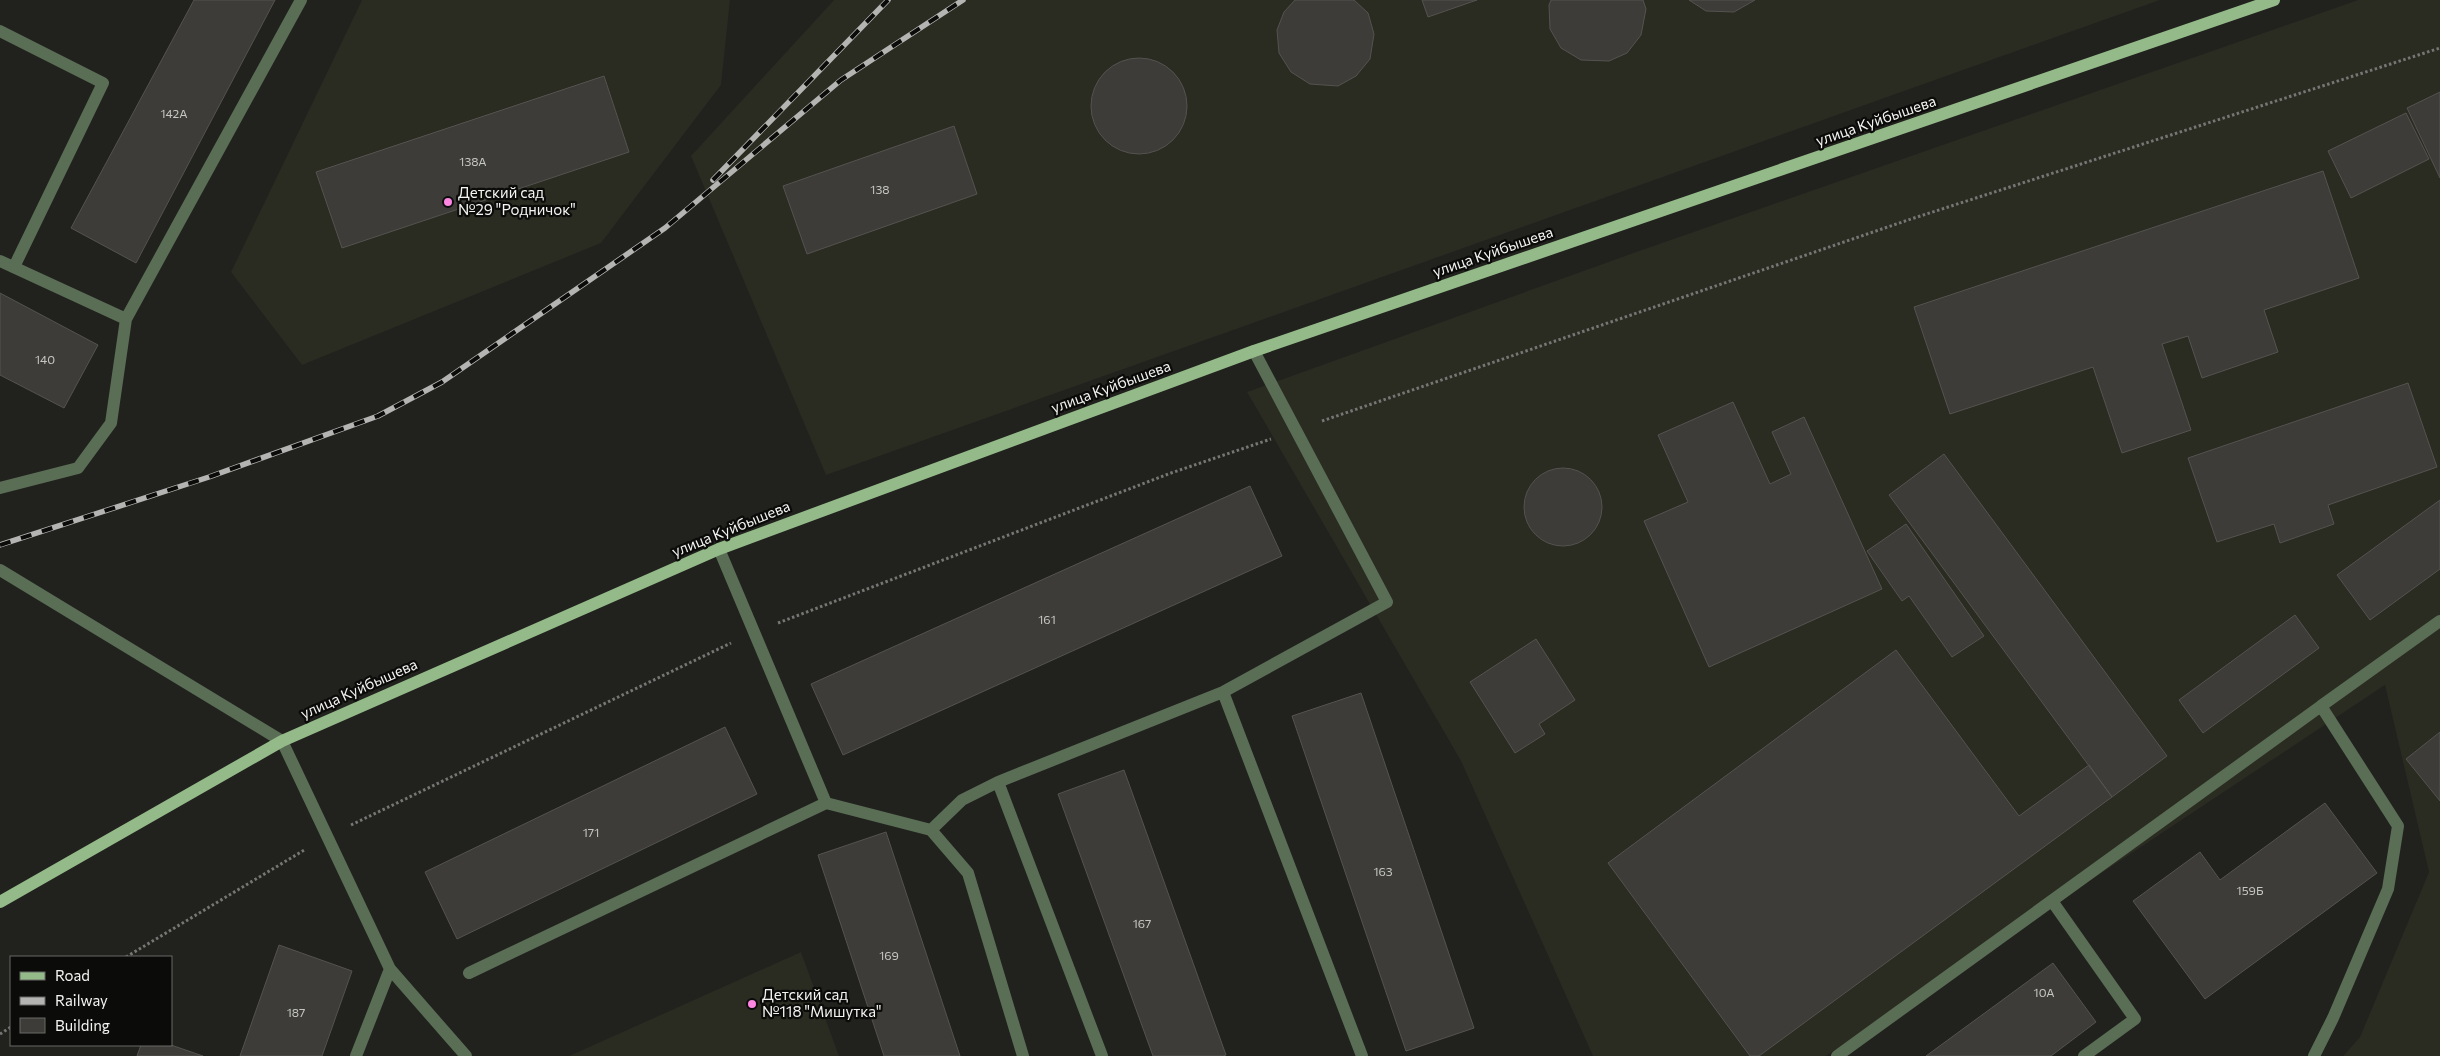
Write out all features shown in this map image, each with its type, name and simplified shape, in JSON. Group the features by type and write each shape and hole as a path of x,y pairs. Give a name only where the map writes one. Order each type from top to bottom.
{"main road":[{"name":"улица Куйбышева","path":"0,902 282,741 719,549 1254,351 2274,0"}],"lane":[{"path":"0,488 78,468 111,422 126,319 301,0"},
{"path":"0,31 103,83 14,267"},
{"path":"0,261 126,319"},
{"path":"931,830 962,800 998,782 1223,692 1387,602 1254,351"},
{"path":"719,549 826,804"},
{"path":"0,570 282,741 390,969 466,1056"},
{"path":"1837,1056 2440,621"},
{"path":"1223,692 1362,1056"},
{"path":"2314,1056 2333,1018 2388,888 2398,826 2321,706"},
{"path":"998,782 1102,1056"},
{"path":"469,973 826,804 931,830 968,873 1023,1056"},
{"path":"2052,901 2135,1019 2084,1056"},
{"path":"356,1056 390,969"}],"path":[{"path":"1321,422 1911,219 2440,48"},
{"path":"128,956 327,836 754,632 1171,473 1274,438"}],"shaded area":[{"name":"Детский сад №29 \"Родничок\"","path":"362,0 730,0 721,85 601,243 302,365 231,272"},
{"path":"834,0 2160,0 826,475 691,156"},
{"path":"2358,0 2440,0 2440,1056 2343,1056 2360,1037 2429,872 2385,685 1826,1056 1593,1056 1461,761 1247,392 1639,251"},
{"name":"Детский сад №118 \"Мишутка\"","path":"801,952 839,1056 569,1056"}],"building":[{"path":"194,0 275,0 136,263 71,228"},
{"path":"1295,0 1354,0 1368,13 1374,34 1370,59 1356,76 1338,86 1310,84 1291,72 1279,53 1277,30 1284,12"},
{"path":"1422,0 1477,0 1428,17"},
{"path":"1551,0 1643,0 1646,9 1641,35 1627,53 1609,61 1581,60 1561,48 1550,29 1549,5"},
{"path":"1689,0 1755,0 1734,12 1706,11"},
{"path":"1139,58 1157,62 1173,72 1183,88 1187,106 1183,124 1173,140 1157,150 1139,154 1121,150 1105,140 1095,124 1091,106 1095,88 1105,72 1121,62"},
{"path":"604,76 629,152 342,248 316,172"},
{"path":"2440,92 2440,178 2407,108"},
{"path":"2406,113 2429,159 2351,198 2328,151"},
{"path":"954,126 977,194 807,254 783,186"},
{"path":"2323,171 2359,278 2264,310 2278,352 2202,378 2188,336 2162,344 2191,430 2122,453 2093,367 1950,414 1914,307"},
{"path":"0,293 98,345 64,408 0,375"},
{"path":"2408,383 2437,467 2328,505 2334,524 2280,543 2274,524 2217,542 2188,458"},
{"path":"1733,402 1770,484 1791,474 1772,432 1804,417 1882,589 1709,667 1644,521 1688,502 1658,435"},
{"path":"1944,454 2167,756 2112,797 1889,495"},
{"path":"1555,468 1571,468 1585,474 1596,485 1602,499 1602,515 1596,529 1585,540 1571,546 1555,546 1541,540 1530,529 1524,515 1524,499 1530,485 1541,474"},
{"path":"1250,486 1282,556 843,755 811,684"},
{"path":"2440,500 2440,569 2370,620 2337,575"},
{"path":"1906,524 1984,636 1952,657 1909,596 1902,601 1867,551"},
{"path":"2295,615 2319,648 2203,733 2179,700"},
{"path":"1536,639 1575,700 1539,724 1545,734 1515,753 1470,682"},
{"path":"1896,650 2019,816 2089,765 2112,797 1759,1056 1750,1056 1608,863"},
{"path":"1361,693 1474,1028 1406,1051 1292,716"},
{"path":"725,727 757,794 457,939 425,872"},
{"path":"2440,732 2440,801 2406,759"},
{"path":"1124,770 1226,1055 1153,1056 1058,794"},
{"path":"2325,803 2377,873 2205,999 2133,901 2200,852 2220,880"},
{"path":"886,832 960,1056 884,1056 818,855"},
{"path":"279,945 352,971 322,1056 240,1056"},
{"path":"2053,963 2096,1022 2051,1056 1926,1056"},
{"path":"172,1045 203,1056 137,1056 141,1046"}],"railway":[{"path":"713,180 888,0"},
{"path":"0,545 209,477 378,416 442,382 665,228 841,80 963,0"}],"place":[{"name":"Детский сад №29 \"Родничок\"","path":"448,202"},
{"name":"Детский сад №118 \"Мишутка\"","path":"752,1004"}]}
